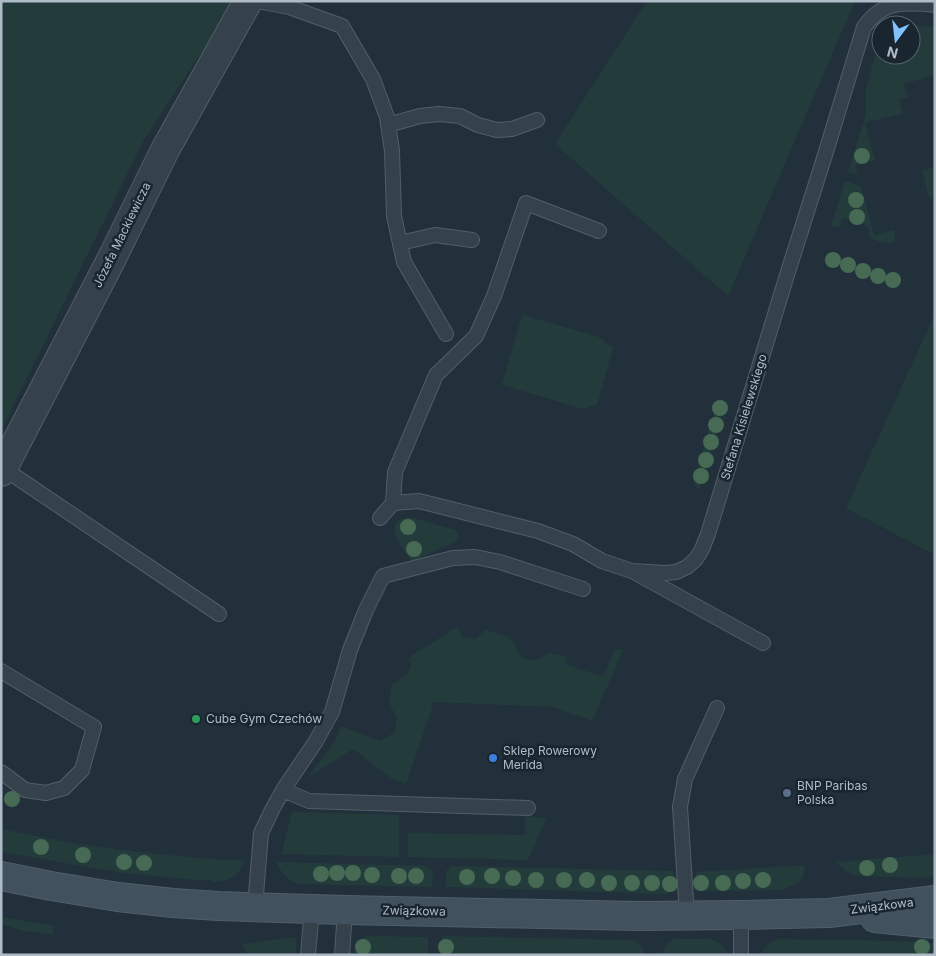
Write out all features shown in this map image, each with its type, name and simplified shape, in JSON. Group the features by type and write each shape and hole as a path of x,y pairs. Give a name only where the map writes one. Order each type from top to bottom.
{"street":[{"name":"Józefa Mackiewicza","path":"2,470 112,258 165,150 248,1"},
{"name":"Związkowa","path":"1,876 118,897 209,905 345,910 687,916 829,913 935,900"},
{"name":"Związkowa","path":"829,913 935,924"}],"lane":[{"path":"257,1 289,7 342,26 373,78 387,117 392,151 394,216 404,262 446,334"},
{"name":"Stefana Kisielewskiego","path":"393,503 419,502 538,531 572,544 602,561 632,570 676,572 687,567 696,559 702,550 711,525 864,27 875,13 892,4 904,2 935,5"},
{"path":"388,125 420,116 439,114 460,116 497,130 512,129 537,120"},
{"path":"380,518 393,503 394,472 436,375 476,336 494,296 526,203 599,231"},
{"path":"400,243 435,235 472,240"},
{"path":"2,470 219,614"},
{"path":"255,907 261,834 283,790 316,741 332,712 350,650 366,610 383,576 453,558 475,558 500,562 583,589"},
{"path":"632,570 762,643"},
{"path":"1,671 94,727 82,770 64,788 46,794 25,790 1,772"},
{"path":"687,916 680,807 685,779 717,708"},
{"path":"283,790 309,801 528,808"},
{"path":"308,955 312,909"},
{"path":"342,955 345,910"},
{"path":"741,915 741,955"}],"green space":[{"path":"1,1 235,1 144,140 1,431"},
{"path":"647,1 855,1 728,296 555,144"},
{"path":"921,26 935,27 935,75 904,84 908,97 899,100 903,113 865,123 875,160 856,165 858,175 848,172 866,114 866,89 872,65 921,65"},
{"path":"935,167 935,196 929,198 922,171"},
{"path":"845,181 861,186 874,235 894,230 895,236 892,242 884,243 871,239 868,226 843,218 839,228 831,226"},
{"path":"935,314 935,555 846,508"},
{"path":"522,315 599,337 613,348 597,404 583,409 502,385"},
{"path":"722,401 726,401 699,491 694,481 716,406"},
{"path":"410,517 455,530 459,538 453,543 415,560 411,560 398,542 395,529 396,524 401,519"},
{"path":"457,627 463,637 476,639 485,630 510,637 522,658 536,660 549,653 567,657 566,665 603,676 615,649 623,650 592,721 553,707 434,702 406,784 391,778 353,749 308,777 335,741 341,726 380,741 395,732 397,719 389,702 392,684 408,674 411,665 408,658"},
{"path":"292,812 399,815 399,857 281,854"},
{"path":"525,816 546,818 528,860 408,857 408,833 525,835"},
{"path":"1,829 123,850 245,861 232,878 217,882 123,873 1,852"},
{"path":"935,854 935,876 925,878 858,876 846,871 837,862"},
{"path":"277,862 427,866 433,871 432,887 300,884 286,876"},
{"path":"805,865 803,877 798,883 781,890 702,891 697,886 696,872"},
{"path":"452,866 674,871 675,886 667,894 446,887 446,871"},
{"path":"1,917 54,926 53,935 24,931 1,924"},
{"path":"368,936 428,937 428,954 355,955 359,943"},
{"path":"442,936 634,940 641,946 644,955 447,955 441,951"},
{"path":"292,937 296,940 296,955 251,955 245,951 243,944"},
{"path":"674,939 710,939 721,945 728,955 661,955 668,943"},
{"path":"778,939 935,943 935,955 760,955 767,945"}],"place":[{"name":"Cube Gym Czechów","path":"196,719"},
{"name":"Sklep Rowerowy Merida","path":"493,758"},
{"name":"BNP Paribas Polska","path":"787,793"}]}
